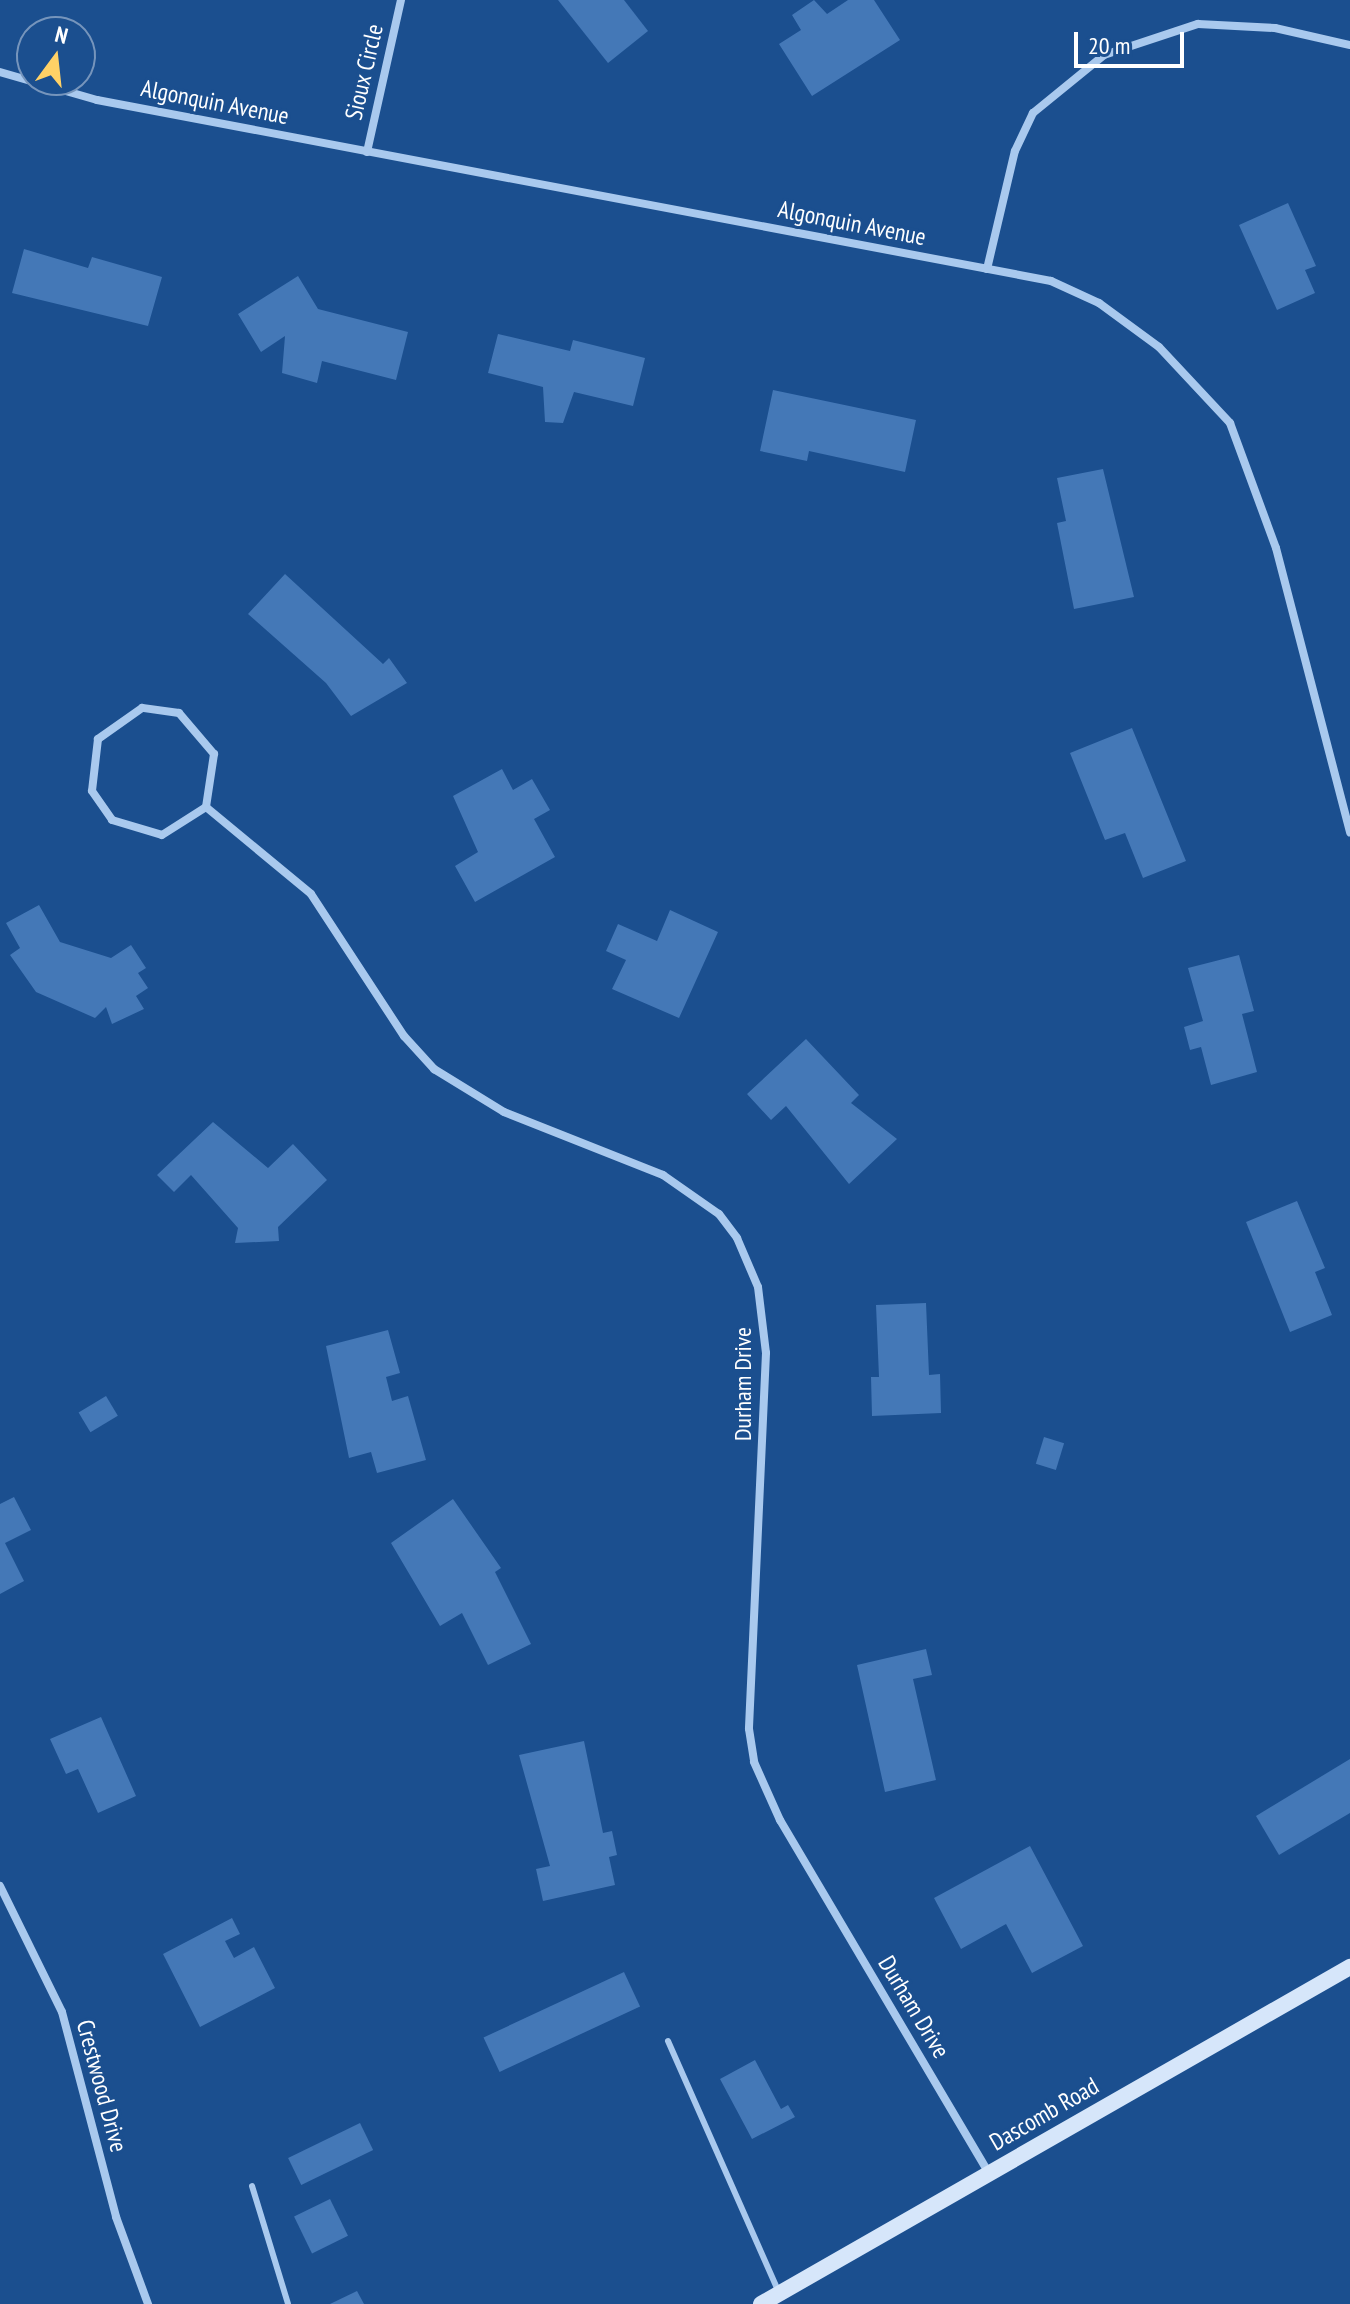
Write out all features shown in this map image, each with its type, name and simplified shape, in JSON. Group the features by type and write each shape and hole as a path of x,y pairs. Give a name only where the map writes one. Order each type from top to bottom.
{"main road":[{"name":"Dascomb Road","path":"761,2304 1350,1967"}],"street":[{"name":"Sioux Circle","path":"367,152 401,0"},
{"path":"987,269 1015,151 1033,113 1104,55 1198,24 1275,28 1350,45"},
{"name":"Algonquin Avenue","path":"0,72 97,100 1051,281 1099,303 1159,347 1230,423 1276,548 1350,833"},
{"path":"142,708 179,713 207,737 214,754 206,807 179,830 127,830 92,791 98,739 142,708"},
{"name":"Durham Drive","path":"206,807 311,894 404,1036 434,1069 504,1112 663,1175 719,1214 737,1238 758,1287 766,1353 749,1698 754,1762 780,1820 989,2173"},
{"name":"Crestwood Drive","path":"0,1886 62,2012 116,2217 148,2304"}],"lane":[{"path":"668,2041 780,2293"},
{"path":"252,2186 288,2304"}],"building":[{"path":"558,0 624,0 648,31 608,63"},
{"path":"814,0 827,14 848,0 874,0 900,40 812,96 779,44 801,30 792,15"},
{"path":"1288,203 1316,266 1305,270 1315,293 1277,310 1239,225"},
{"path":"24,249 88,268 92,257 162,277 148,326 12,293"},
{"path":"298,276 318,309 408,332 396,380 322,361 317,383 282,373 285,336 261,352 238,314"},
{"path":"498,334 570,351 573,340 645,358 633,406 574,392 563,423 545,422 543,387 488,373"},
{"path":"773,390 916,420 905,472 809,451 807,461 760,451"},
{"path":"1103,469 1134,597 1074,609 1057,523 1066,521 1057,478"},
{"path":"285,574 383,664 389,658 407,683 351,716 326,683 248,614"},
{"path":"1132,728 1186,861 1143,878 1125,833 1105,840 1070,753"},
{"path":"502,769 513,790 532,779 550,810 534,819 555,857 475,902 455,866 478,852 453,796"},
{"path":"39,905 60,942 111,958 131,945 146,968 138,973 148,988 136,996 144,1009 112,1024 106,1007 95,1018 36,992 10,955 20,948 6,923"},
{"path":"670,910 718,932 679,1018 612,989 626,960 606,951 618,924 657,941"},
{"path":"1239,955 1254,1011 1242,1014 1257,1072 1211,1085 1201,1047 1190,1050 1184,1027 1203,1021 1188,968"},
{"path":"806,1039 859,1095 851,1103 897,1139 849,1184 786,1106 771,1120 747,1094"},
{"path":"213,1122 268,1168 293,1144 327,1180 278,1227 279,1241 235,1243 238,1228 191,1175 174,1192 157,1175"},
{"path":"1297,1201 1325,1268 1315,1272 1332,1315 1290,1332 1246,1222"},
{"path":"926,1303 929,1375 940,1374 941,1413 872,1416 871,1377 879,1377 876,1305"},
{"path":"388,1330 400,1373 386,1377 392,1401 408,1396 426,1460 377,1473 371,1452 349,1458 326,1346"},
{"path":"106,1396 118,1416 90,1432 79,1412"},
{"path":"1044,1437 1064,1443 1056,1470 1036,1464"},
{"path":"14,1497 31,1530 5,1543 24,1581 0,1594 0,1504"},
{"path":"453,1499 501,1568 495,1572 531,1644 488,1665 462,1613 440,1626 391,1543"},
{"path":"926,1649 932,1675 913,1679 936,1780 885,1792 857,1665"},
{"path":"101,1717 136,1796 98,1813 78,1769 66,1774 50,1739"},
{"path":"584,1741 603,1833 612,1831 617,1855 609,1857 615,1885 543,1901 536,1869 550,1866 519,1755"},
{"path":"1350,1759 1350,1813 1279,1855 1256,1816"},
{"path":"1030,1846 1083,1946 1032,1973 1006,1924 961,1949 934,1898"},
{"path":"232,1918 240,1934 225,1941 234,1958 254,1947 275,1988 200,2027 163,1954"},
{"path":"624,1972 640,2006 500,2072 484,2038"},
{"path":"755,2060 781,2109 788,2105 795,2117 752,2139 720,2079"},
{"path":"360,2123 373,2150 301,2185 288,2158"},
{"path":"330,2199 348,2236 312,2253 294,2217"},
{"path":"357,2291 364,2304 330,2304"}]}
